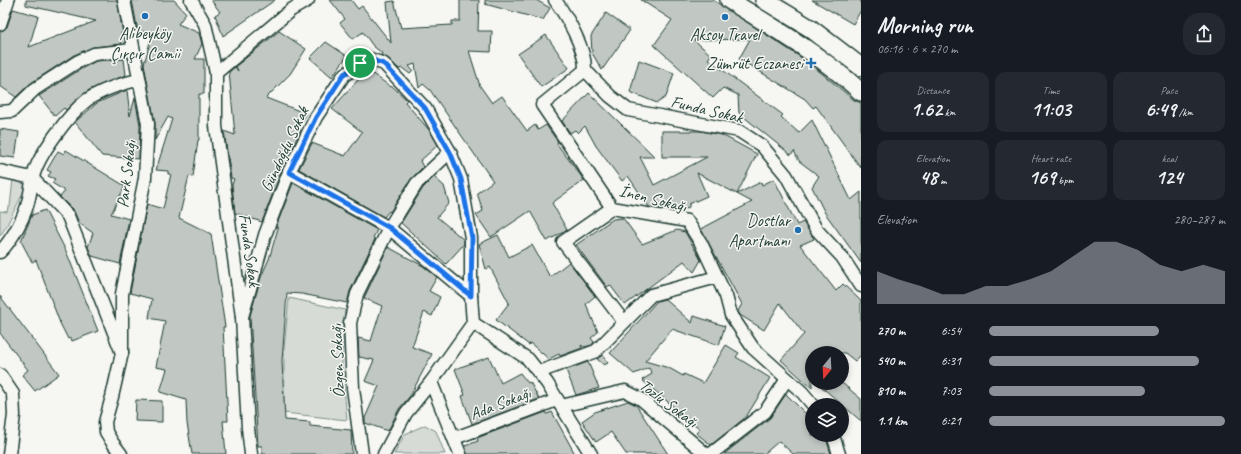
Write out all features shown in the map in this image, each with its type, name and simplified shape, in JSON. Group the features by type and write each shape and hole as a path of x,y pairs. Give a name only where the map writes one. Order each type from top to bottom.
{"main road":[{"path":"728,0 817,56 861,92"},
{"path":"764,0 810,28 861,67"}],"street":[{"path":"0,24 8,0"},
{"name":"Park Sokağı","path":"121,454 109,437 104,422 112,397 122,353 122,294 145,178 148,124 138,80 124,0"},
{"name":"Funda Sokak","path":"191,0 205,24 216,73 216,126 242,317 251,454"},
{"path":"216,73 291,10 308,0"},
{"path":"555,0 569,21 585,62 585,70"},
{"path":"0,112 12,111 35,89 77,62 94,54 133,50"},
{"name":"Gündoğdu Sokak","path":"242,317 265,235 289,172 316,117 344,74 370,59 384,64 425,108 450,152 461,179 472,238 471,296 473,323"},
{"name":"Funda Sokak","path":"585,70 610,96 628,110 739,131 762,146 786,175 816,229 842,257 861,286"},
{"name":"İnen Sokağı","path":"585,70 542,105 612,208 687,221 701,243 726,296 731,315 753,348 807,398"},
{"path":"0,252 15,232 29,200 32,178 48,147 61,128 87,100 115,85 138,80"},
{"name":"Özgen Sokağı","path":"362,454 353,388 350,322 357,294 390,228 417,183 450,152"},
{"path":"0,171 32,178 68,216 122,353"},
{"path":"289,172 390,228 471,296"},
{"path":"612,208 563,242 624,322"},
{"path":"539,372 596,351 652,295 717,277"},
{"path":"384,454 406,413 431,382 473,323 528,359 539,372 591,454"},
{"path":"0,375 13,394 14,415 9,454"},
{"path":"711,454 765,412 787,379"},
{"path":"431,382 455,438 460,454"},
{"name":"Tozlu Sokağı","path":"559,403 625,391 641,399 706,454"},
{"name":"Ada Sokağı","path":"455,438 559,403"},
{"path":"835,442 839,454"}],"shaded area":[{"path":"13,179 28,183 0,236 0,211 7,212 8,207 10,207"},
{"path":"289,298 345,310 342,365 347,420 284,413 284,349"},
{"path":"425,425 436,431 445,454 394,454 405,434"}],"building":[{"path":"26,0 117,0 123,33 121,33 122,44 93,47 74,55 31,83 16,97 0,86 0,31 7,27 13,9 38,16 29,47 96,21 26,5"},
{"path":"132,0 174,0 186,13 178,24 199,33 202,44 195,59 204,59 204,94 199,94 199,140 193,177 189,176 179,218 211,234 225,327 223,327 228,421 223,421 226,454 192,454 187,423 186,400 160,392 167,369 156,367 165,321 149,318 152,299 130,293 147,204 163,209 171,174 168,174 168,171 156,170 172,119 168,117 155,140 155,123 144,64 153,31 138,32"},
{"path":"211,0 275,0 223,36 215,15 220,12"},
{"path":"330,0 351,0 358,9 362,6 391,43 387,2 394,1 401,28 452,25 452,21 460,21 460,0 479,0 478,31 492,31 491,52 469,51 480,86 492,103 502,96 527,131 535,125 538,130 546,125 558,142 557,144 584,180 552,203 567,230 547,241 530,211 491,237 476,215 483,211 477,193 493,181 430,90 423,84 419,88 415,64 409,66 413,71 410,74 402,68 399,69 389,59 381,55 382,53 373,46 363,32 353,39 340,23 345,19"},
{"path":"485,0 536,0 550,8 543,20 485,4"},
{"path":"641,0 713,0 808,62 854,100 861,103 861,168 816,106 813,108 805,99 739,59 750,39 694,40 711,55 708,59 783,115 781,117 799,133 812,120 851,200 861,192 861,263 825,213 812,187 819,176 799,161 794,151 791,155 739,113 738,95 723,88 713,98 654,45 672,20"},
{"path":"812,0 861,0 861,10 853,24"},
{"path":"606,13 630,30 602,70 592,53 591,36"},
{"path":"279,31 306,49 290,74 266,98 307,114 298,127 301,130 282,169 262,222 235,213 232,185 234,179 231,178 224,131 235,135 229,72 235,67 238,71 236,66"},
{"path":"546,35 569,68 541,87 518,54"},
{"path":"326,42 347,56 332,77 310,58"},
{"path":"124,59 126,75 89,90 66,110 64,108 55,116 39,96 96,61"},
{"path":"639,60 674,73 666,97 657,103 630,92"},
{"path":"367,70 391,87 392,86 407,100 405,102 430,131 438,145 420,161 423,167 411,179 390,212 389,211 384,217 299,169 312,143 345,156 362,132 332,109"},
{"path":"127,90 130,116 135,98 140,125 139,159 102,156 75,122 97,103"},
{"path":"589,93 655,157 640,157 654,185 707,157 662,157 662,131 700,131 722,135 757,154 737,194 697,173 707,196 689,204 689,207 680,212 660,209 658,205 654,208 649,207 628,176 622,181 596,146 585,126 578,133 575,130 570,133 562,121"},
{"path":"0,129 19,132 15,158 0,156"},
{"path":"66,150 125,186 111,214 129,219 120,264 92,256 88,247 93,233 79,223 74,211 60,197 65,191 52,183 55,179 48,176 51,172 47,170 58,151 64,154"},
{"path":"434,177 444,186 449,203 437,217 464,240 464,244 446,264 401,223 423,188"},
{"path":"774,179 797,225 803,222 814,239 800,245 836,291 843,284 861,301 861,355 855,361 849,356 849,346 805,346 805,382 781,360 804,334 780,303 764,330 740,315 738,311 742,304 701,229 752,202 737,194 761,182 762,185"},
{"path":"293,183 377,230 373,238 375,239 350,291 347,303 302,294 287,293 282,361 285,420 310,422 310,426 351,430 352,454 262,454 262,446 258,446 250,316 261,277 269,259 278,228 276,227"},
{"path":"45,210 66,251 98,331 72,341 71,338 68,339 60,323 36,260 32,262 21,241 32,215"},
{"path":"623,218 642,244 677,230 685,232 701,260 694,272 684,261 625,305 610,285 607,287 576,245 613,219"},
{"path":"498,235 509,257 532,245 550,277 569,262 595,296 586,304 598,332 591,338 594,342 592,345 584,347 581,345 582,348 560,356 559,354 549,359 530,343 529,345 496,320 509,303 490,267 486,269 479,244"},
{"path":"388,247 423,266 437,277 429,291 440,297 432,316 424,312 412,347 432,354 410,396 399,409 388,431 365,423 365,418 379,386 365,381 374,360 359,357 358,338 371,341 382,306 364,298"},
{"path":"0,296 59,374 35,391 22,375 28,370 0,333"},
{"path":"665,299 692,323 694,316 725,326 719,345 672,329 645,361 669,368 683,376 684,374 703,383 726,345 739,353 736,357 770,378 746,417 711,445 696,433 700,429 642,380 652,374 649,368 634,374 610,353 657,301"},
{"path":"602,355 608,363 604,365 597,359"},
{"path":"489,357 501,383 520,373 528,383 530,382 539,399 472,424 462,396 465,395 455,369"},
{"path":"588,362 599,388 576,395 566,370"},
{"path":"849,389 861,399 861,421 849,411 849,398 834,398 825,390"},
{"path":"786,394 805,413 805,442 827,442 831,454 793,454 779,441 764,454 724,454 770,418"},
{"path":"136,400 162,401 162,422 135,421"},
{"path":"628,401 636,405 668,454 626,454 611,432 596,442 582,421 595,412"},
{"path":"546,412 547,414 552,412 575,454 467,454 465,446 478,441 477,438"}],"place":[{"name":"Alibeyköy Çırçır Camii","path":"145,16"},
{"name":"Aksoy Travel","path":"725,17"},
{"name":"Zümrüt Eczanesi","path":"811,63"},
{"name":"Dostlar Apartmanı","path":"798,230"}],"route":[{"path":"370,59 384,64 425,108 450,152 461,179 472,238 471,296 390,228 289,172 316,117 344,74 360,63 370,59"}]}
